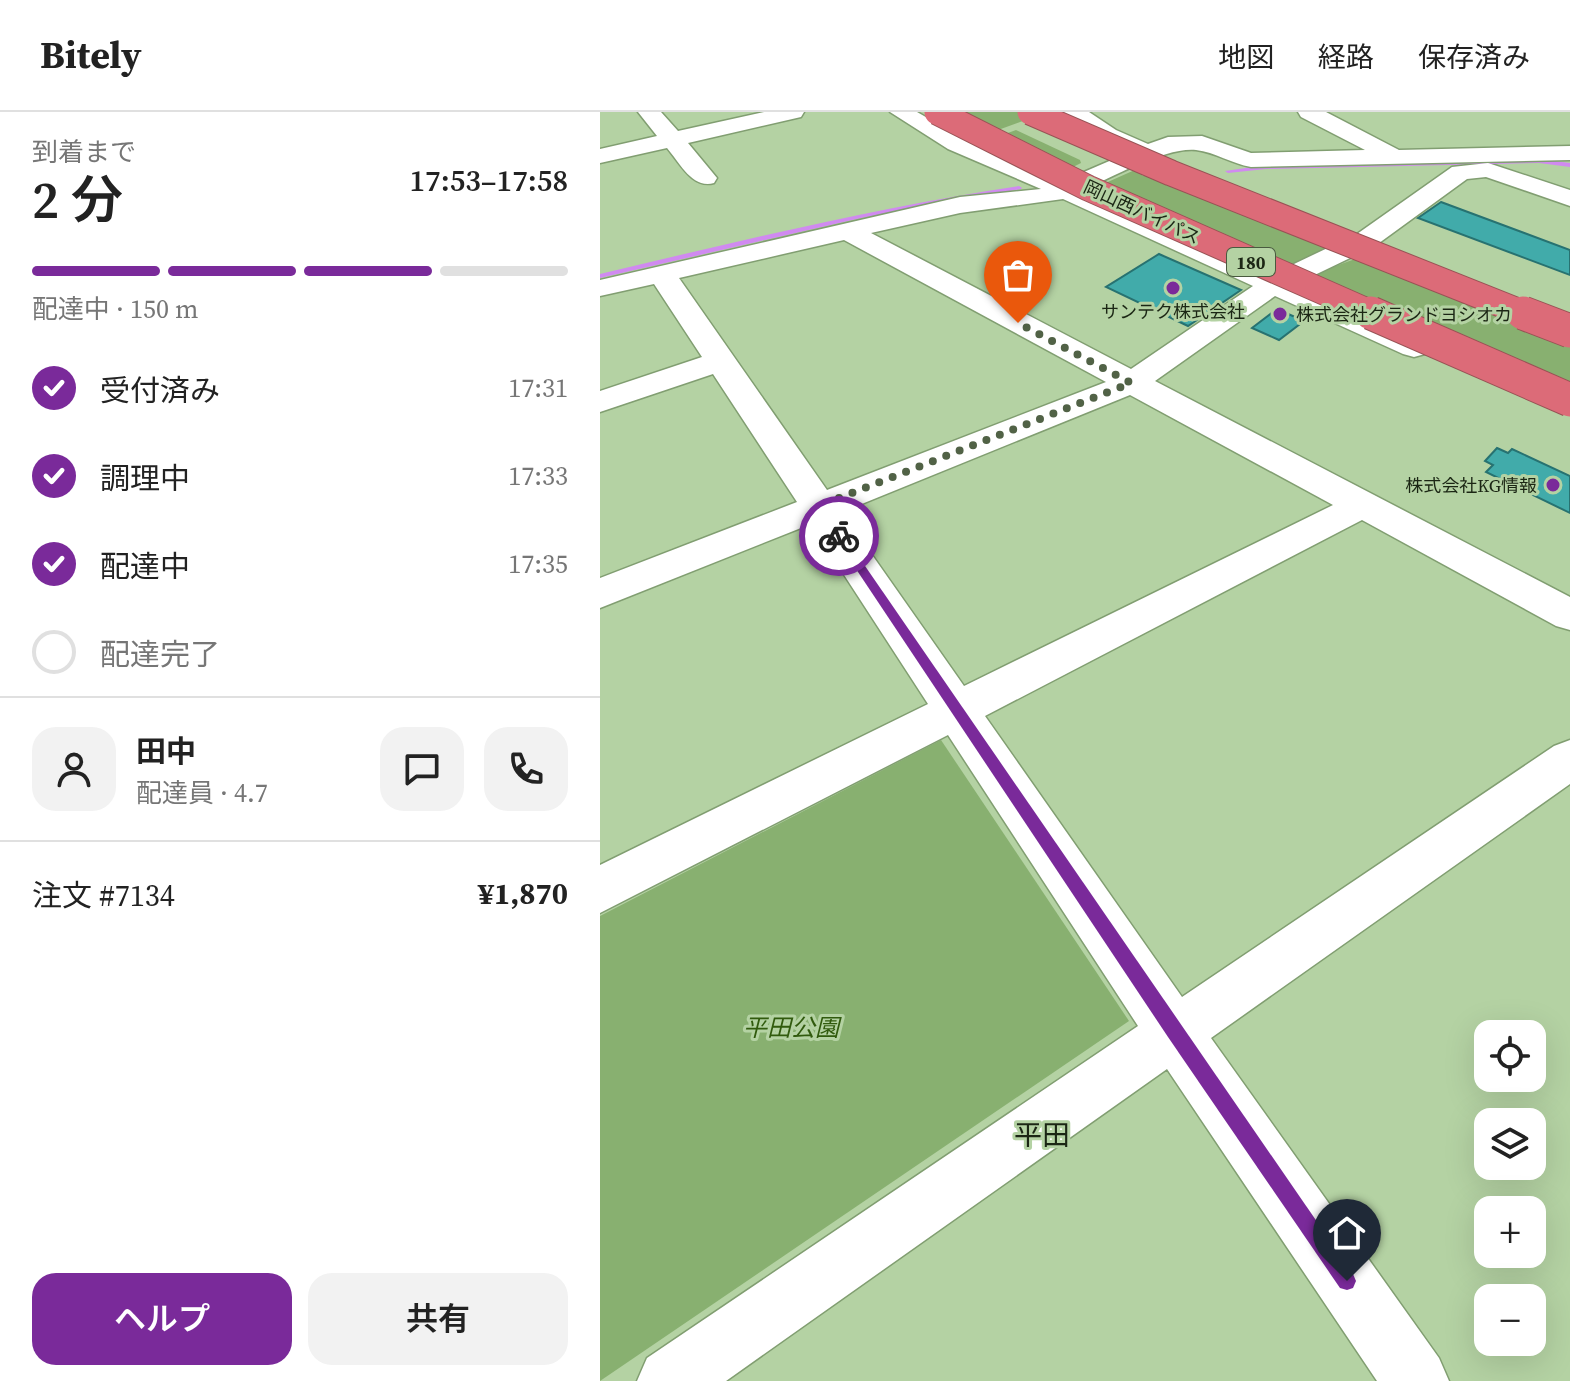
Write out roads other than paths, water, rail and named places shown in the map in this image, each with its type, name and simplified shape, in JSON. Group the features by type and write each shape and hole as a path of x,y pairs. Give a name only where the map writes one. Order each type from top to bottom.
{"highway":[{"name":"岡山西バイパス","path":"937,112 1102,194 1570,400"},
{"path":"1030,112 1171,173 1570,331"}],"street":[{"path":"649,112 705,178"},
{"path":"600,156 793,112"},
{"path":"901,112 956,144 1570,417"},
{"path":"1074,112 1108,135 1148,153 1570,319"},
{"path":"1309,112 1391,155"},
{"path":"1262,139 1303,158"},
{"path":"600,288 960,205 1051,195 1168,144 1202,143 1237,158 1570,153"},
{"path":"600,594 1131,383 1272,285 1366,240 1461,172 1488,170 1570,198"},
{"path":"808,214 935,187 1029,174"},
{"path":"600,266 779,221"},
{"path":"849,232 1570,615"},
{"path":"661,273 1173,1031 1416,1381"},
{"path":"600,402 721,361"},
{"path":"600,890 1364,504"},
{"path":"670,1381 1570,759"}],"waterway":[{"path":"1228,171 1266,167 1539,161 1570,165"},
{"path":"600,276 861,216 1019,188"}],"place":[{"name":"サンテク株式会社","path":"1173,288"},
{"name":"株式会社グランドヨシオカ","path":"1280,314"},
{"name":"株式会社KG情報","path":"1553,485"}],"district":[{"name":"平田","path":"1042,1135"}],"park label":[{"name":"平田公園","path":"791,1027"}]}
